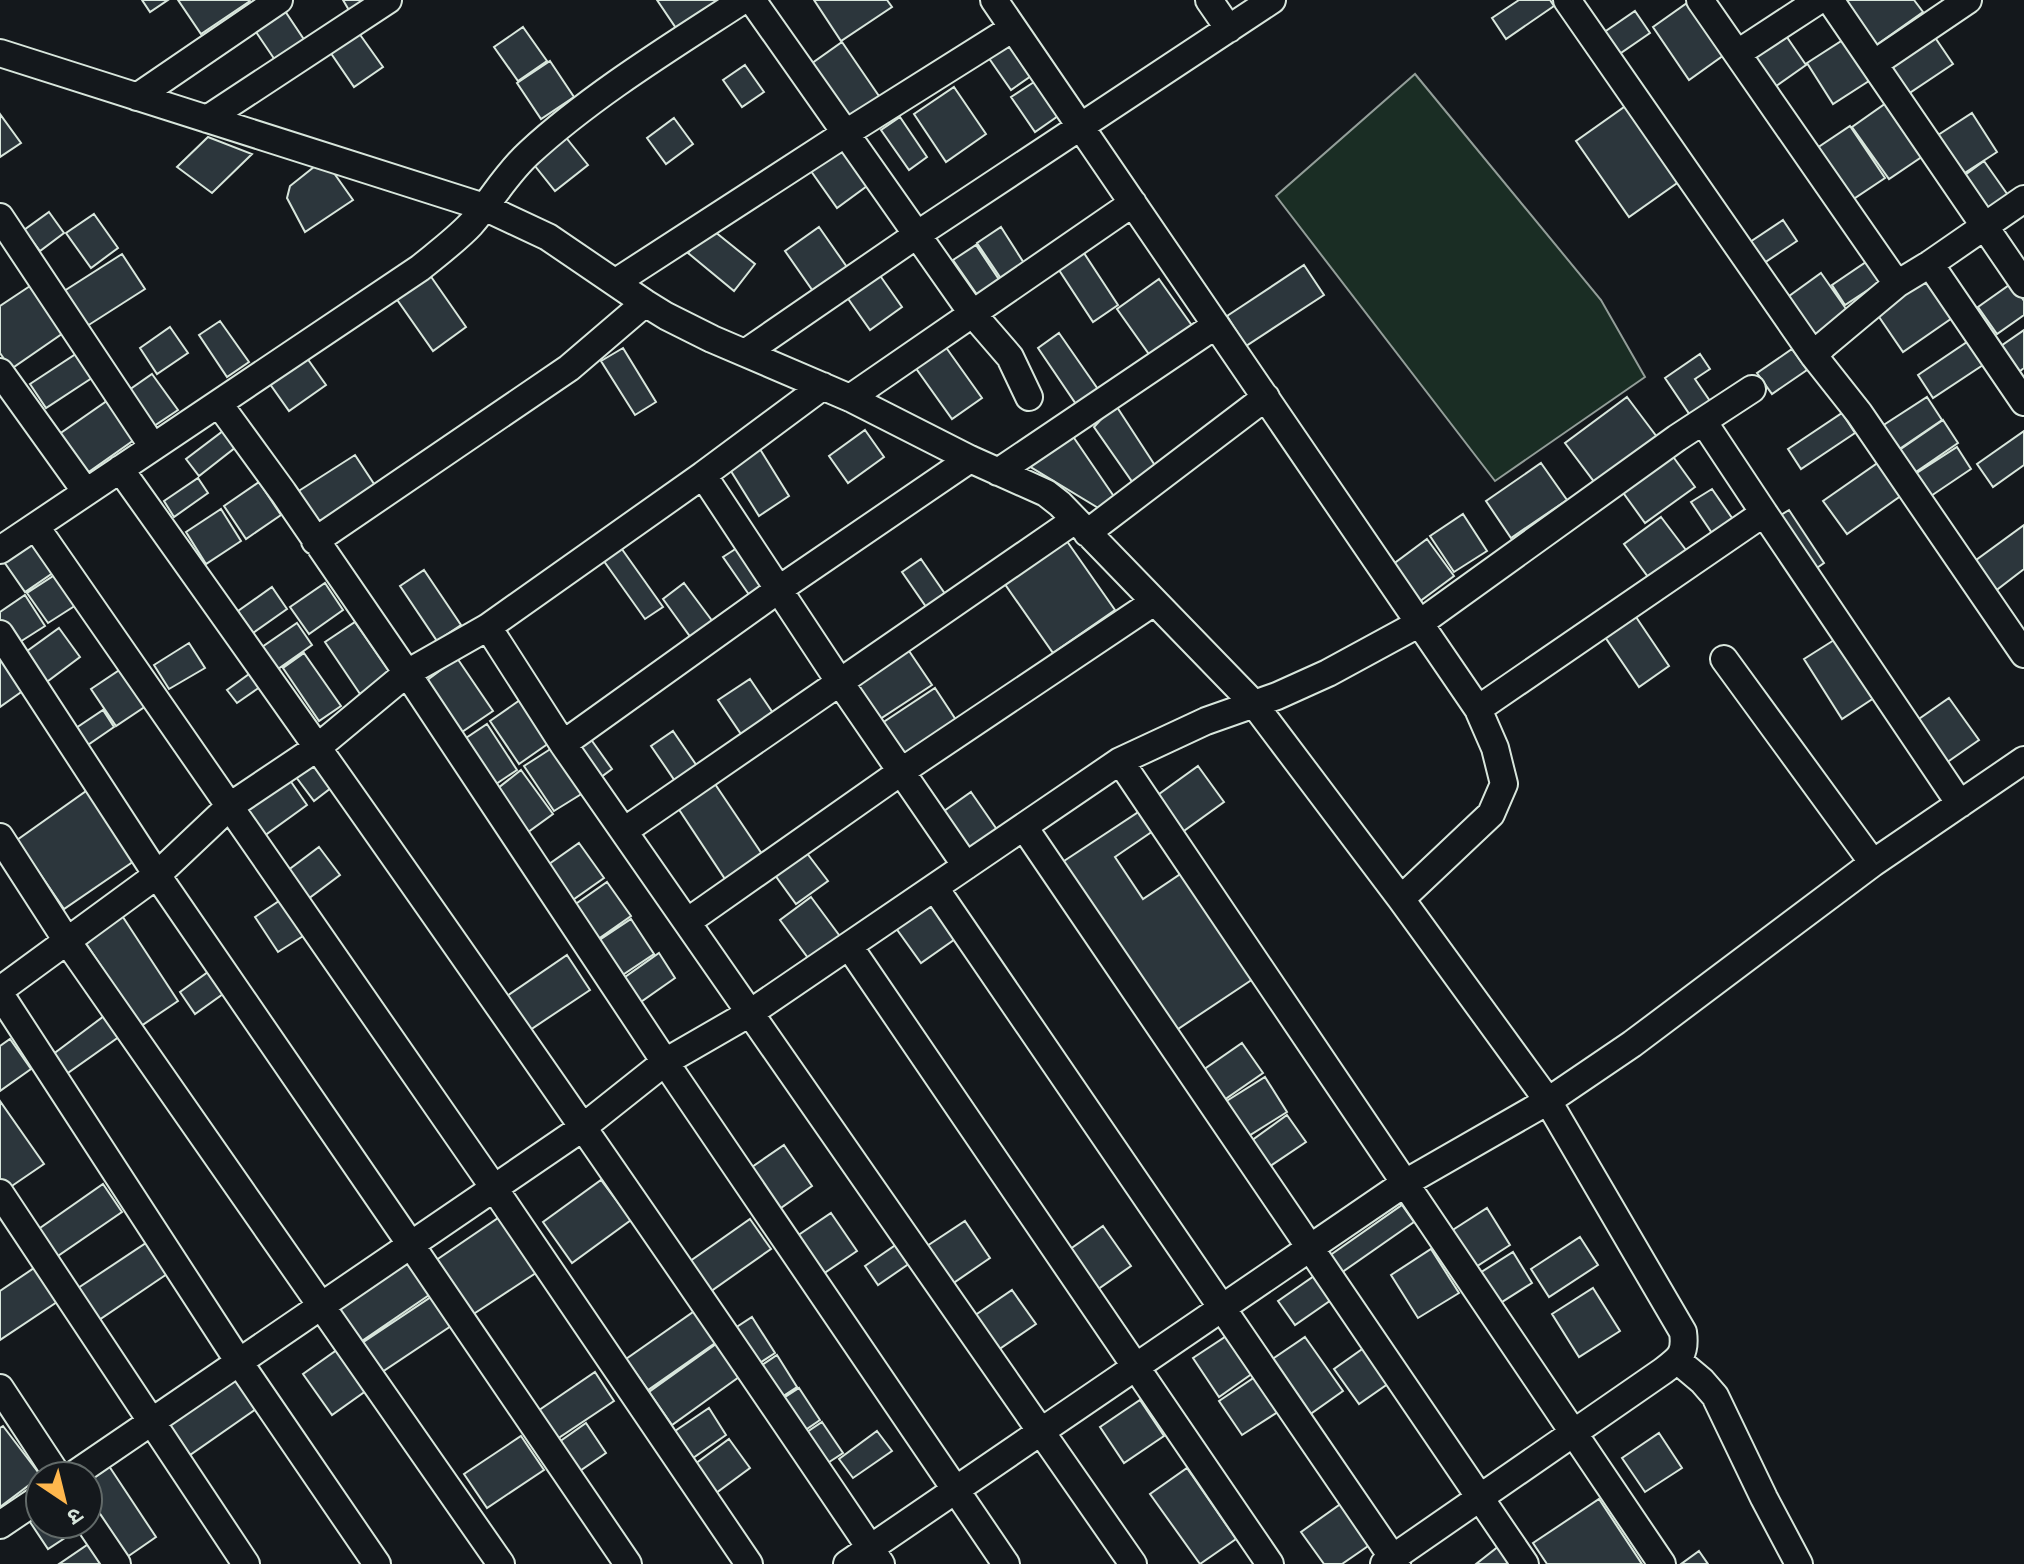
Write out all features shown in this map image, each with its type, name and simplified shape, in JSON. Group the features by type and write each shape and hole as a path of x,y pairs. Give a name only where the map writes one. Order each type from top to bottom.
{"street":[{"path":"137,97 279,0"},
{"path":"207,119 388,0"},
{"path":"0,550 420,268 471,223 527,154 568,119 743,0"},
{"path":"752,0 972,313 1010,357 1029,397"},
{"path":"994,0 1478,709 1495,748 1504,784 1491,814 1401,899"},
{"path":"1209,0 1229,29"},
{"path":"745,353 918,234 1272,0"},
{"path":"1567,0 1814,356 1859,413 2024,654"},
{"path":"1700,0 1897,284"},
{"path":"1738,53 1819,0"},
{"path":"1830,0 2024,284"},
{"path":"1875,63 1968,0"},
{"path":"616,282 1013,28"},
{"path":"0,53 484,207 548,237 645,303 712,339 850,398 970,459 1046,493 1254,704 1401,899 1548,1101 1683,1332 1685,1347 1677,1360 1391,1562 935,888"},
{"path":"1814,356 1897,284 2024,199"},
{"path":"850,398 1133,203"},
{"path":"0,217 153,447"},
{"path":"1930,264 2024,402"},
{"path":"315,541 569,368 645,303"},
{"path":"998,472 1216,325"},
{"path":"0,372 86,492"},
{"path":"377,1564 239,1362 0,992 157,875 230,806 318,747 407,673 488,627 823,386"},
{"path":"95,1460 582,1128 665,1062 750,1013 1120,761 1206,721 1277,696 1328,673 1420,623 1752,389"},
{"path":"624,831 839,681 1081,526 1266,397"},
{"path":"219,404 407,673 665,1062 1006,1564"},
{"path":"1703,421 1960,804"},
{"path":"563,744 778,590 970,459"},
{"path":"120,469 318,747 876,1556"},
{"path":"703,475 966,866"},
{"path":"1478,709 1764,513"},
{"path":"36,527 494,1188 749,1564"},
{"path":"687,922 902,771 1154,602"},
{"path":"488,627 563,744 1133,1564"},
{"path":"0,634 157,875 628,1564"},
{"path":"1724,659 1873,863"},
{"path":"847,1564 876,1556 957,1490 1405,1183 1548,1101 1632,1044 1873,863 2024,760"},
{"path":"1120,761 1662,1564"},
{"path":"1024,827 1525,1564"},
{"path":"0,837 67,941 501,1564"},
{"path":"849,946 1270,1564"},
{"path":"0,1193 246,1564"},
{"path":"1677,1360 1715,1396 1799,1564"},
{"path":"0,1388 47,1460"},
{"path":"0,1525 24,1509"},
{"path":"101,1540 117,1564"}],"green space":[{"path":"1415,74 1601,300 1645,377 1495,481 1276,196"}],"building":[{"path":"142,0 168,0 150,12"},
{"path":"178,0 249,0 250,1 201,34"},
{"path":"343,0 377,0 353,17"},
{"path":"657,0 729,0 680,34"},
{"path":"814,0 887,0 892,7 841,41"},
{"path":"1519,0 1550,0 1554,6 1506,39 1492,18"},
{"path":"1843,0 1914,0 1923,12 1875,46"},
{"path":"1687,3 1724,55 1689,80 1653,27"},
{"path":"283,8 307,44 277,63 254,29"},
{"path":"1635,11 1650,33 1615,57 1600,35"},
{"path":"523,27 547,61 518,81 494,47"},
{"path":"1780,27 1806,65 1772,89 1745,51"},
{"path":"356,29 383,67 354,87 328,49"},
{"path":"1932,33 1953,64 1908,94 1888,64"},
{"path":"1846,38 1872,79 1833,104 1807,63"},
{"path":"1006,40 1031,76 1011,90 986,54"},
{"path":"842,42 881,99 847,123 808,66"},
{"path":"550,61 574,97 541,119 517,83"},
{"path":"745,65 764,92 742,107 723,80"},
{"path":"1034,82 1058,116 1035,132 1011,97"},
{"path":"954,87 986,134 946,162 914,114"},
{"path":"1889,101 1926,154 1889,179 1852,127"},
{"path":"1627,105 1680,181 1629,217 1576,141"},
{"path":"1972,113 1997,152 1960,176 1935,137"},
{"path":"0,114 21,143 0,157"},
{"path":"900,117 927,157 909,170 881,130"},
{"path":"674,118 693,144 666,164 647,138"},
{"path":"1850,126 1885,178 1852,200 1817,148"},
{"path":"560,130 588,165 555,191 527,156"},
{"path":"208,137 252,154 212,193 177,167"},
{"path":"836,143 867,186 837,208 806,164"},
{"path":"324,159 353,200 305,232 287,198 290,186"},
{"path":"1984,161 2010,198 1990,212 1965,175"},
{"path":"49,212 64,233 40,251 24,230"},
{"path":"94,214 118,248 91,268 66,233"},
{"path":"1783,220 1797,241 1761,265 1747,244"},
{"path":"709,227 755,264 734,291 688,253"},
{"path":"819,227 849,270 815,294 785,251"},
{"path":"1001,227 1029,271 1006,286 977,243"},
{"path":"976,245 1002,284 980,299 953,260"},
{"path":"1082,250 1118,305 1093,322 1057,267"},
{"path":"122,254 145,289 84,328 61,293"},
{"path":"1869,260 1883,280 1845,305 1832,285"},
{"path":"1304,265 1324,295 1246,346 1227,316"},
{"path":"874,267 902,307 870,330 842,290"},
{"path":"425,268 466,327 433,351 391,291"},
{"path":"1821,273 1849,313 1813,339 1785,299"},
{"path":"1926,275 1955,316 1903,352 1875,311"},
{"path":"1159,279 1193,327 1151,357 1117,309"},
{"path":"36,282 69,329 11,369 0,353 0,306"},
{"path":"2012,283 2024,301 2024,315 1997,334 1978,307"},
{"path":"220,321 249,362 227,377 199,335"},
{"path":"170,327 188,353 157,374 140,348"},
{"path":"2024,330 2024,368 2016,374 1998,348"},
{"path":"1059,333 1102,395 1080,410 1038,348"},
{"path":"1970,340 1986,363 1933,398 1918,375"},
{"path":"945,346 982,398 952,419 915,367"},
{"path":"85,348 101,372 46,408 30,384"},
{"path":"623,348 656,402 635,415 601,361"},
{"path":"1792,349 1807,370 1772,394 1757,373"},
{"path":"302,351 326,385 289,411 265,377"},
{"path":"1700,354 1710,369 1695,379 1712,404 1692,418 1665,378"},
{"path":"152,374 178,410 154,426 129,390"},
{"path":"114,396 141,435 83,476 55,437"},
{"path":"1627,397 1657,437 1595,483 1565,443"},
{"path":"1927,397 1942,420 1895,452 1879,428"},
{"path":"1115,404 1156,467 1133,483 1094,427"},
{"path":"1842,413 1855,433 1801,469 1788,449"},
{"path":"1943,420 1958,443 1910,476 1895,453"},
{"path":"865,430 884,457 848,483 829,456"},
{"path":"223,431 236,447 199,476 186,459"},
{"path":"2024,431 2024,465 1993,487 1977,464"},
{"path":"1070,432 1115,498 1100,509 1029,466"},
{"path":"755,441 789,496 759,516 724,460"},
{"path":"1957,447 1971,469 1925,500 1909,478"},
{"path":"1669,451 1695,487 1645,523 1619,487"},
{"path":"355,455 380,493 319,533 294,494"},
{"path":"1879,462 1902,495 1847,534 1823,501"},
{"path":"1541,463 1567,500 1511,538 1486,501"},
{"path":"198,478 208,493 174,517 164,501"},
{"path":"259,482 281,515 246,539 224,506"},
{"path":"1712,489 1739,528 1718,542 1691,502"},
{"path":"221,509 241,541 206,564 186,532"},
{"path":"1789,510 1824,563 1811,572 1776,518"},
{"path":"1463,514 1487,551 1454,572 1430,536"},
{"path":"1661,517 1689,554 1651,581 1624,544"},
{"path":"2024,525 2024,569 1994,592 1972,563"},
{"path":"35,532 60,568 25,592 0,556"},
{"path":"1064,537 1115,610 1053,653 1002,580"},
{"path":"1427,539 1454,576 1419,602 1392,565"},
{"path":"619,545 663,607 645,619 601,557"},
{"path":"740,546 769,588 752,599 723,557"},
{"path":"921,559 950,601 931,614 902,572"},
{"path":"64,569 84,600 48,623 27,593"},
{"path":"424,570 461,625 437,641 400,586"},
{"path":"325,583 343,610 309,634 290,607"},
{"path":"684,583 716,626 694,642 663,599"},
{"path":"272,587 287,609 253,633 238,611"},
{"path":"25,595 45,626 12,647 0,629 0,612"},
{"path":"1634,614 1669,666 1639,687 1603,634"},
{"path":"355,622 391,674 360,694 325,642"},
{"path":"297,623 312,645 278,669 262,647"},
{"path":"59,628 80,657 44,684 23,654"},
{"path":"1842,635 1880,694 1842,719 1804,659"},
{"path":"189,643 205,668 169,689 154,665"},
{"path":"905,645 932,685 880,719 853,679"},
{"path":"304,653 341,706 319,721 283,668"},
{"path":"0,655 24,690 0,707"},
{"path":"457,658 493,711 456,736 422,684"},
{"path":"127,665 152,702 116,726 91,689"},
{"path":"260,666 270,680 237,703 227,690"},
{"path":"750,679 777,719 745,740 718,700"},
{"path":"935,688 960,726 901,765 876,727"},
{"path":"1949,698 1979,740 1946,763 1916,721"},
{"path":"520,700 549,743 519,764 490,721"},
{"path":"103,710 114,727 79,751 67,734"},
{"path":"487,724 517,770 490,788 460,742"},
{"path":"585,731 612,769 597,780 570,741"},
{"path":"673,731 697,766 675,781 651,746"},
{"path":"552,748 583,793 554,811 524,766"},
{"path":"317,749 340,781 314,801 290,769"},
{"path":"1198,766 1224,802 1181,833 1155,797"},
{"path":"521,770 553,814 524,835 493,792"},
{"path":"285,773 307,805 264,836 242,805"},
{"path":"713,781 762,854 725,879 676,805"},
{"path":"89,789 137,859 64,909 17,840"},
{"path":"971,792 1000,834 966,858 937,816"},
{"path":"1140,811 1153,831 1115,857 1143,899 1182,873 1253,979 1175,1031 1061,863"},
{"path":"579,843 604,878 567,904 542,869"},
{"path":"319,847 340,875 308,899 287,871"},
{"path":"803,848 828,881 796,904 772,871"},
{"path":"607,882 631,916 594,942 570,908"},
{"path":"288,895 311,931 278,952 255,917"},
{"path":"811,897 842,939 811,962 780,920"},
{"path":"930,898 958,937 921,963 893,924"},
{"path":"119,911 178,1001 141,1026 81,936"},
{"path":"631,919 654,954 618,978 595,943"},
{"path":"659,953 675,978 635,1006 618,982"},
{"path":"567,955 590,990 530,1030 507,996"},
{"path":"215,967 230,989 195,1014 180,992"},
{"path":"108,1013 123,1034 65,1075 52,1055"},
{"path":"10,1039 31,1069 0,1091 0,1046"},
{"path":"1242,1043 1263,1073 1224,1100 1203,1070"},
{"path":"1265,1077 1287,1112 1247,1137 1225,1102"},
{"path":"0,1101 44,1164 6,1190 0,1182"},
{"path":"1287,1115 1306,1142 1269,1167 1251,1141"},
{"path":"784,1145 812,1186 778,1210 749,1169"},
{"path":"601,1180 631,1220 572,1263 543,1222"},
{"path":"103,1184 122,1212 49,1262 30,1235"},
{"path":"1402,1205 1414,1222 1341,1273 1329,1256"},
{"path":"1487,1208 1510,1245 1471,1270 1448,1233"},
{"path":"831,1213 857,1251 823,1274 797,1236"},
{"path":"504,1214 542,1269 466,1319 429,1265"},
{"path":"750,1219 771,1249 707,1294 686,1264"},
{"path":"965,1221 990,1258 952,1284 927,1246"},
{"path":"1103,1226 1131,1266 1094,1292 1066,1252"},
{"path":"1580,1237 1598,1265 1549,1297 1531,1269"},
{"path":"900,1242 913,1261 878,1285 865,1266"},
{"path":"146,1243 167,1274 93,1324 72,1292"},
{"path":"1431,1249 1459,1293 1418,1318 1391,1275"},
{"path":"403,1251 432,1293 356,1345 327,1303"},
{"path":"1513,1252 1532,1283 1494,1307 1475,1276"},
{"path":"34,1268 57,1302 0,1340 0,1291"},
{"path":"1317,1274 1334,1298 1295,1325 1278,1301"},
{"path":"1593,1288 1620,1331 1579,1357 1552,1314"},
{"path":"1012,1290 1036,1324 998,1350 974,1316"},
{"path":"431,1297 451,1326 382,1372 362,1343"},
{"path":"696,1310 718,1341 648,1390 626,1359"},
{"path":"752,1317 775,1353 752,1368 729,1332"},
{"path":"1228,1335 1253,1373 1219,1397 1193,1358"},
{"path":"1305,1337 1343,1391 1309,1415 1271,1360"},
{"path":"716,1344 739,1377 672,1425 649,1392"},
{"path":"1368,1345 1392,1381 1359,1404 1334,1369"},
{"path":"341,1347 370,1388 332,1415 303,1374"},
{"path":"777,1355 797,1387 774,1402 753,1371"},
{"path":"595,1372 614,1401 548,1445 529,1417"},
{"path":"233,1375 256,1409 190,1455 167,1421"},
{"path":"1258,1375 1281,1410 1242,1435 1219,1401"},
{"path":"799,1388 820,1420 798,1435 776,1403"},
{"path":"1140,1400 1164,1436 1124,1463 1100,1427"},
{"path":"709,1408 726,1435 693,1458 675,1431"},
{"path":"822,1422 843,1453 820,1468 798,1438"},
{"path":"586,1423 606,1453 571,1477 552,1447"},
{"path":"3,1426 29,1460 24,1460 24,1489 0,1507 0,1428"},
{"path":"877,1431 892,1451 853,1478 839,1459"},
{"path":"1659,1433 1682,1468 1645,1492 1622,1458"},
{"path":"521,1436 544,1470 487,1508 464,1474"},
{"path":"729,1439 750,1468 716,1493 695,1464"},
{"path":"107,1463 156,1537 117,1564 101,1540 104,1540 104,1465"},
{"path":"1187,1468 1236,1539 1200,1564 1150,1494"},
{"path":"1599,1499 1642,1564 1547,1564 1533,1543"},
{"path":"1342,1503 1371,1544 1342,1564 1324,1564 1301,1532"},
{"path":"42,1540 62,1540 48,1549"},
{"path":"90,1543 104,1564 59,1564"},
{"path":"1499,1546 1512,1564 1476,1564"},
{"path":"1699,1551 1708,1564 1681,1564"}]}
